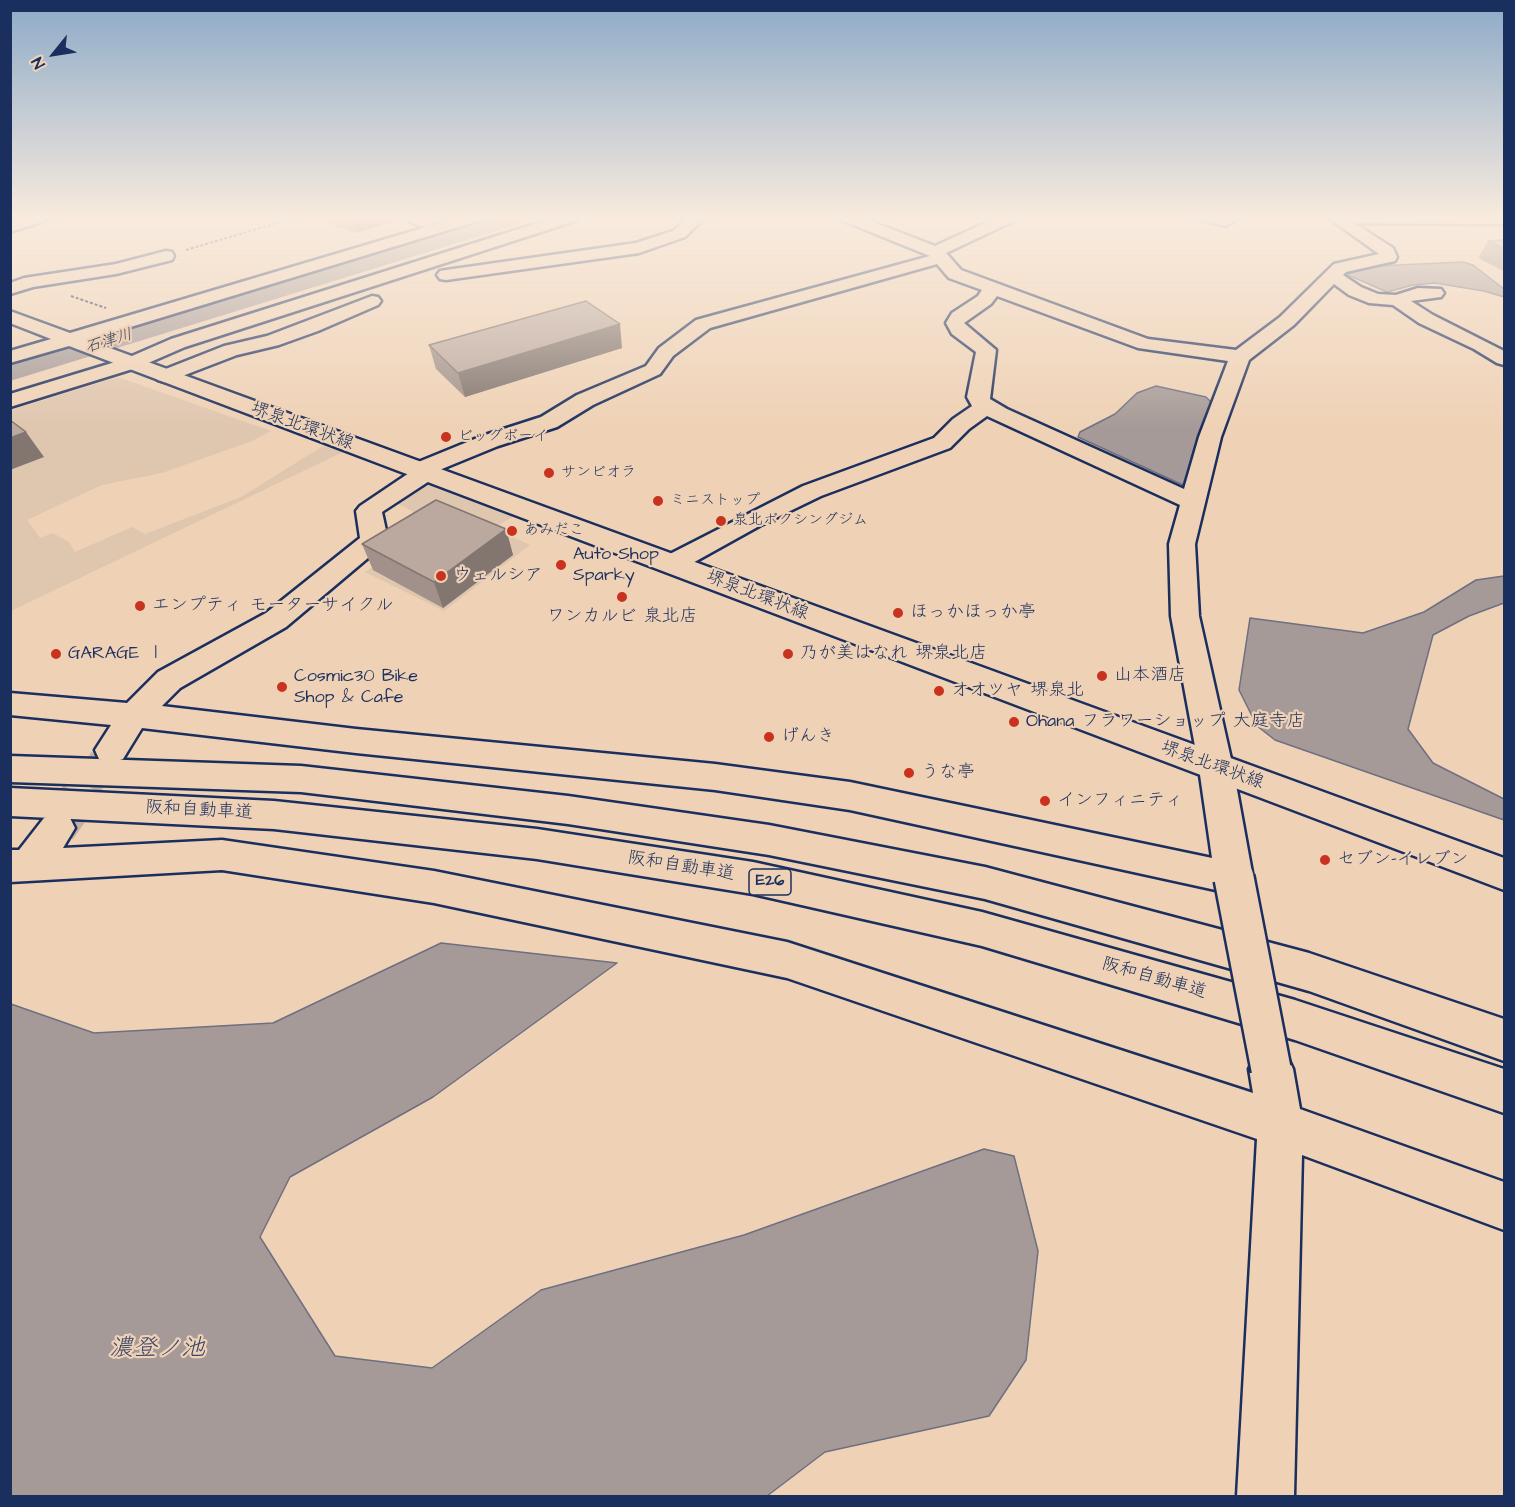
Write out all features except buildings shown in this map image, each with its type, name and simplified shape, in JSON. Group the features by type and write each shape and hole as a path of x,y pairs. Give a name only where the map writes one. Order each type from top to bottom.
{"main road":[{"path":"10,346 69,339 221,287"},
{"path":"10,357 241,287"},
{"path":"10,401 178,343 353,287"},
{"path":"165,376 231,350 272,341 311,327 408,287"},
{"path":"111,750 134,715 169,680 276,620 372,542 374,535 369,511 423,471 490,441 549,422 585,400 652,370 666,352 703,324 828,287"},
{"path":"988,287 1145,344 1240,357"},
{"path":"1265,1497 1280,1124 1216,768 1185,616 1182,544 1210,437 1240,357 1287,321 1321,287"},
{"path":"1351,287 1375,299 1397,300 1418,294 1436,293"},
{"path":"992,289 985,300 959,316 955,323 959,330 986,350 978,397 986,406 1193,502"},
{"path":"1397,300 1418,315 1481,345 1504,360"},
{"name":"堺泉北環状線","path":"10,316 165,376 1504,874"},
{"path":"671,564 752,520 812,491 942,443 961,424 986,406"},
{"path":"10,704 134,715 356,741 715,777 850,796 1234,878"},
{"name":"阪和自動車道","path":"10,769 302,779 568,810 769,840 996,886 1309,972 1504,1040"},
{"name":"阪和自動車道","path":"10,802 274,815 537,844 753,878 982,929 1295,1020 1504,1091"},
{"path":"20,866 57,828"},
{"path":"20,866 222,855 434,887 787,960 1280,1124 1504,1206"}],"shaded area":[{"path":"118,377 271,431 252,441 162,473 102,485 27,520 40,538 53,533 69,542 75,552 132,527 145,534 241,497 323,446 343,452 11,611 11,410"},
{"path":"424,481 514,516 494,528 530,545 444,611 365,572 438,525 393,501"}],"water":[{"path":"1376,287 1404,287 1387,292"},
{"path":"1462,287 1502,287 1504,297"},
{"path":"1156,386 1206,397 1212,403 1183,485 1078,437 1080,432 1115,414 1137,393"},
{"path":"1504,576 1504,603 1469,616 1433,635 1408,729 1433,763 1504,799 1504,820 1275,740 1257,726 1239,690 1250,618 1363,633 1424,612 1476,580"},
{"name":"濃登ノ池","path":"441,943 617,963 433,1097 290,1177 260,1237 335,1356 432,1368 541,1290 744,1235 984,1149 1014,1156 1038,1251 1026,1360 989,1416 825,1452 767,1496 11,1496 11,1004 94,1033 273,1023"}],"waterway":[{"name":"石津川","path":"10,372 287,287"}],"tunnel":[{"path":"87,785 111,750"},
{"path":"57,828 88,784"}],"place":[{"name":"ビッグボーイ","path":"446,437"},
{"name":"サンビオラ","path":"549,473"},
{"name":"ミニストップ","path":"658,501"},
{"name":"泉北ボクシングジム","path":"721,521"},
{"name":"あみだこ","path":"512,531"},
{"name":"Auto Shop Sparky","path":"561,565"},
{"name":"ウェルシア","path":"441,576"},
{"name":"ワンカルビ 泉北店","path":"622,597"},
{"name":"エンプティ モーターサイクル","path":"140,606"},
{"name":"ほっかほっか亭","path":"898,613"},
{"name":"GARAGE Ⅰ","path":"56,654"},
{"name":"乃が美はなれ 堺泉北店","path":"788,654"},
{"name":"山本酒店","path":"1102,676"},
{"name":"Cosmic30 Bike Shop & Cafe","path":"282,687"},
{"name":"オオツヤ 堺泉北","path":"939,691"},
{"name":"Ohana フラワーショップ 大庭寺店","path":"1014,722"},
{"name":"げんき","path":"769,737"},
{"name":"うな亭","path":"909,773"},
{"name":"インフィニティ","path":"1045,801"},
{"name":"セブン-イレブン","path":"1325,860"}]}
